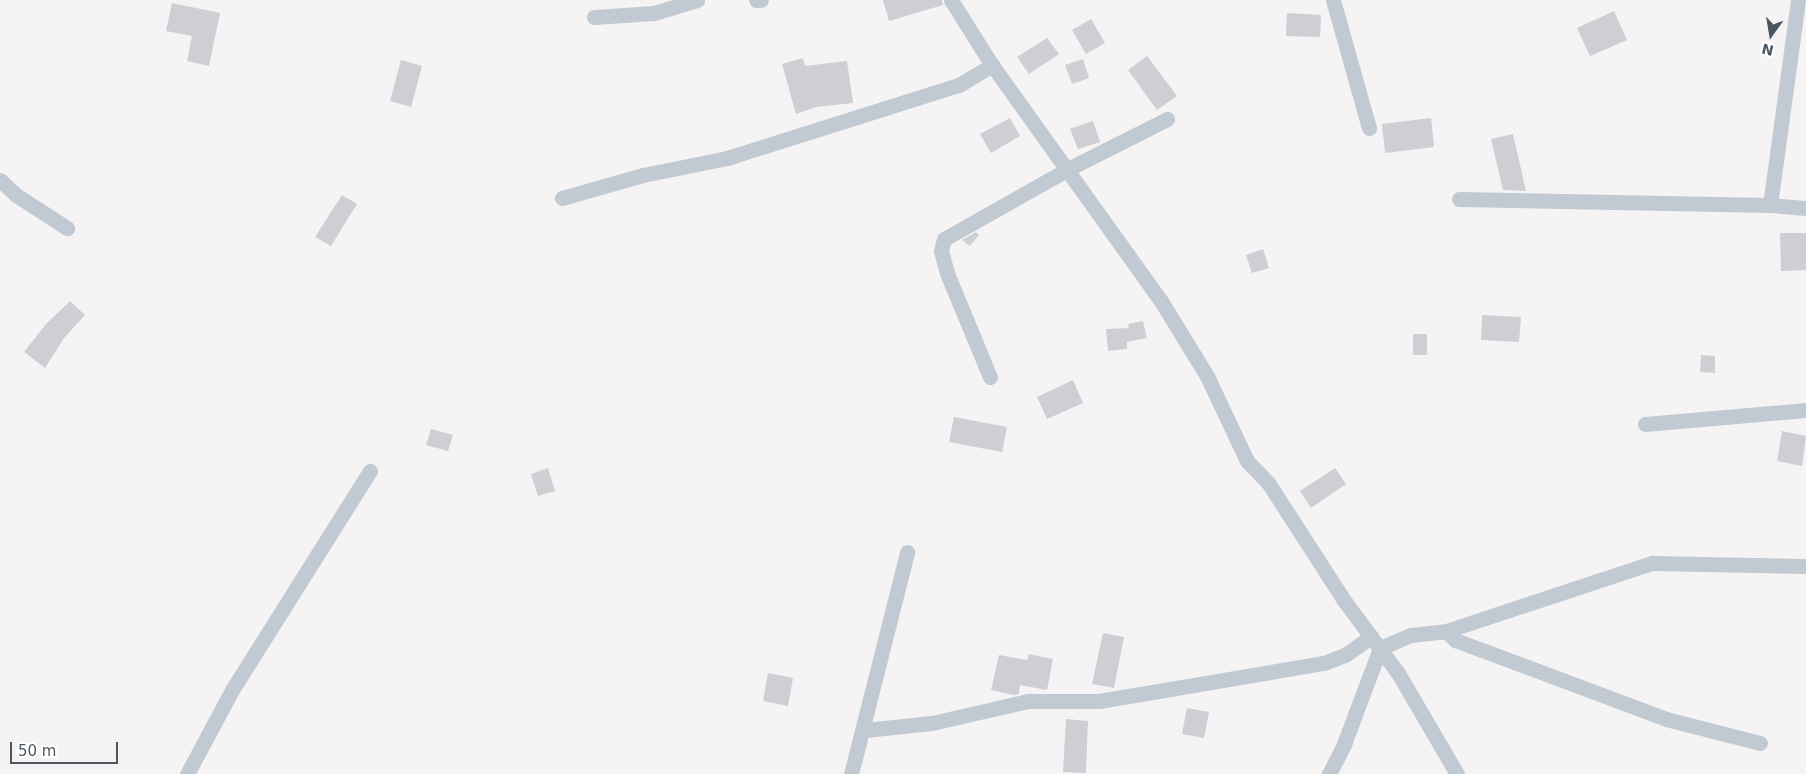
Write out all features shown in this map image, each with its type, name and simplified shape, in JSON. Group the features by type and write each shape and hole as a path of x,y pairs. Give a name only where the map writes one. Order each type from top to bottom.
{"street":[{"path":"594,17 654,13 698,0"},
{"path":"756,0 761,0"},
{"path":"951,0 992,65 1161,301 1202,368 1247,461 1270,484 1343,599 1375,642 1457,774"},
{"path":"1333,0 1368,128"},
{"path":"1770,205 1798,0"},
{"path":"562,198 643,175 727,158 959,85 992,65"},
{"path":"990,377 947,273 941,251 944,239 1068,169 1167,118"},
{"path":"0,180 16,195 67,228"},
{"path":"1460,199 1770,205 1806,208"},
{"path":"1645,424 1806,410"},
{"path":"187,774 232,690 370,470"},
{"path":"851,774 865,730 906,552"},
{"path":"865,730 932,723 1028,701 1099,701 1324,663 1375,642 1446,630 1652,563 1806,566"},
{"path":"1446,630 1455,640 1666,719 1760,743"},
{"path":"1329,774 1344,744 1375,642"}],"building":[{"path":"883,0 942,0 943,5 889,21"},
{"path":"172,3 220,13 209,66 187,61 192,36 166,31"},
{"path":"1614,11 1627,40 1590,56 1577,28"},
{"path":"1287,13 1321,15 1320,37 1286,36"},
{"path":"1091,19 1105,43 1086,54 1072,30"},
{"path":"1047,38 1059,54 1029,74 1017,57"},
{"path":"1147,56 1177,96 1157,110 1128,70"},
{"path":"803,58 805,66 847,61 853,103 816,107 796,114 782,64"},
{"path":"1083,59 1089,78 1072,84 1065,65"},
{"path":"401,60 422,66 411,107 390,101"},
{"path":"1010,118 1020,136 991,153 980,134"},
{"path":"1431,118 1434,147 1385,153 1382,124"},
{"path":"1093,121 1100,142 1078,149 1070,129"},
{"path":"1513,134 1526,191 1503,190 1491,139"},
{"path":"342,195 357,204 331,246 315,237"},
{"path":"976,232 979,235 970,246 962,240"},
{"path":"1780,233 1806,233 1806,270 1781,271"},
{"path":"1263,249 1269,268 1252,273 1246,255"},
{"path":"70,301 85,315 64,338 45,368 24,352 46,324"},
{"path":"1482,315 1521,317 1519,342 1481,340"},
{"path":"1143,321 1147,338 1127,342 1127,349 1108,351 1106,329 1129,328 1128,324"},
{"path":"1413,334 1427,334 1427,355 1413,355"},
{"path":"1701,355 1715,356 1715,373 1700,372"},
{"path":"1073,380 1083,403 1047,419 1037,397"},
{"path":"954,417 1007,427 1002,452 949,442"},
{"path":"431,429 453,435 448,451 426,445"},
{"path":"1782,431 1806,436 1802,466 1777,461"},
{"path":"548,468 555,491 538,496 531,474"},
{"path":"1335,468 1346,484 1311,508 1300,491"},
{"path":"1103,633 1124,637 1114,688 1092,684"},
{"path":"1029,654 1053,659 1047,690 1020,685 1019,694 1014,695 991,690 999,655 1027,660"},
{"path":"768,673 793,678 788,706 763,701"},
{"path":"1187,708 1209,712 1204,738 1182,734"},
{"path":"1066,719 1088,721 1086,773 1063,772"}]}
